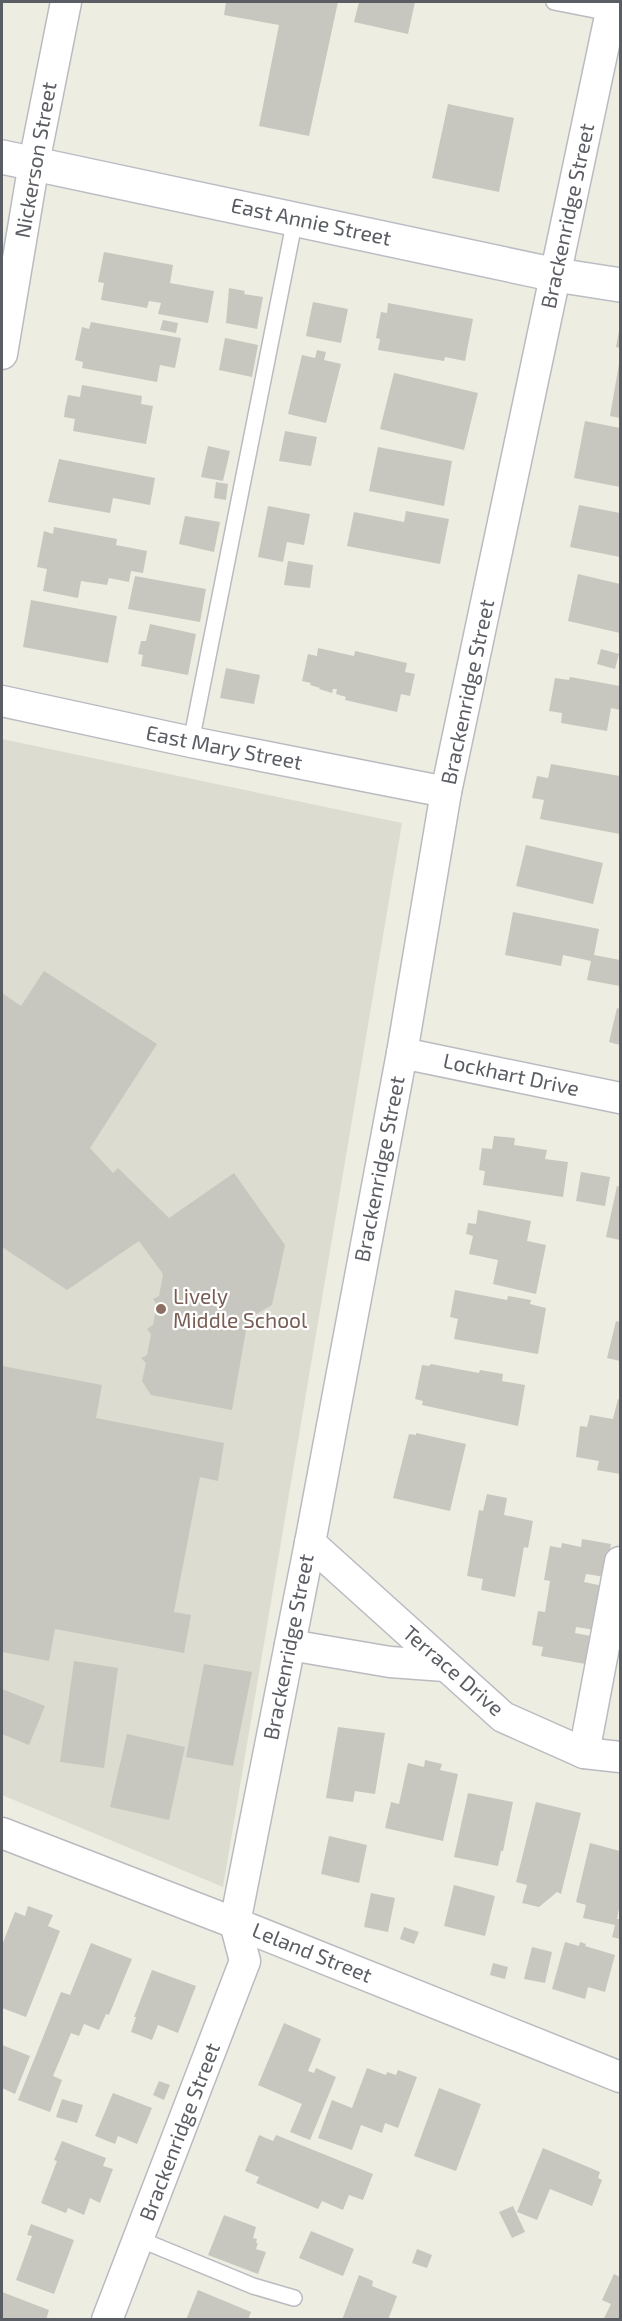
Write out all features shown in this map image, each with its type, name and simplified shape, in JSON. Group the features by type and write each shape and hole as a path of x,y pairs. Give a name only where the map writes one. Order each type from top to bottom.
{"street":[{"name":"Nickerson Street","path":"2,354 34,164 66,2"},
{"name":"Brackenridge Street","path":"107,2319 245,1961 235,1923 310,1543 402,1053 446,792 612,7"},
{"name":"East Annie Street","path":"2,157 556,274 621,285"},
{"name":"East Mary Street","path":"2,700 191,742 446,792"},
{"name":"Lockhart Drive","path":"402,1053 621,1098"},
{"name":"Terrace Drive","path":"310,1543 502,1717 584,1753 621,1757"},
{"path":"584,1753 621,1562"},
{"path":"290,1645 390,1662 445,1666"},
{"name":"Leland Street","path":"2,1833 621,2077"}],"lane":[{"path":"554,2 612,7"},
{"path":"191,742 295,219"},
{"path":"139,2239 253,2286 294,2298"}],"shaded area":[{"name":"Lively Middle School","path":"2,739 402,823 223,1887 2,1795"}],"building":[{"path":"226,2 338,2 309,136 259,126 279,25 224,15"},
{"path":"359,2 415,2 408,34 354,22"},
{"path":"448,104 514,118 499,192 432,178"},
{"path":"104,252 173,265 170,283 214,291 208,323 158,314 161,303 149,301 147,308 101,300 104,283 98,282"},
{"path":"229,288 245,291 244,294 263,297 257,329 226,323"},
{"path":"313,302 348,309 341,343 306,336"},
{"path":"388,303 473,319 465,361 445,357 444,361 378,350 380,339 376,338 381,312 387,313"},
{"path":"163,320 178,323 176,333 160,330"},
{"path":"91,322 181,338 175,368 160,365 157,382 82,368 83,362 75,360 82,327 89,329"},
{"path":"620,331 620,348 616,347"},
{"path":"225,338 258,345 252,377 219,370"},
{"path":"317,350 326,352 324,360 341,364 326,423 288,414 302,355 315,358"},
{"path":"620,365 620,418 610,416"},
{"path":"394,373 478,393 464,450 380,429"},
{"path":"82,385 142,396 141,404 153,406 146,444 73,431 75,419 64,417 65,409 68,395 80,397"},
{"path":"585,421 620,428 620,487 574,478"},
{"path":"285,431 317,437 311,466 279,461"},
{"path":"208,446 230,451 223,481 201,477"},
{"path":"378,447 452,461 444,506 369,491"},
{"path":"59,459 155,478 150,505 113,498 110,513 48,502"},
{"path":"216,482 228,484 226,500 214,498"},
{"path":"579,505 620,513 620,557 570,547"},
{"path":"268,506 310,514 304,545 287,542 283,562 258,557"},
{"path":"406,511 449,519 440,564 347,546 354,512 404,522"},
{"path":"185,516 220,522 214,552 179,544"},
{"path":"54,527 117,539 116,545 147,551 143,573 131,571 129,582 109,578 107,585 81,581 78,598 43,591 47,569 37,567 44,531 53,534"},
{"path":"288,561 313,565 310,588 284,585"},
{"path":"578,574 620,584 620,633 568,621"},
{"path":"135,576 206,589 200,622 128,609"},
{"path":"31,600 117,616 108,663 23,647"},
{"path":"150,624 196,634 188,675 141,666 143,655 138,654 141,641 146,641"},
{"path":"318,648 354,656 355,651 407,663 405,672 415,674 410,696 401,694 397,712 345,700 346,697 336,694 337,689 333,689 332,693 302,681 308,654 317,656"},
{"path":"601,649 619,654 615,669 597,664"},
{"path":"226,668 260,675 254,704 220,698"},
{"path":"570,677 620,686 620,710 611,708 607,731 561,723 562,713 549,711 555,678 569,680"},
{"path":"551,764 620,776 620,834 540,819 544,800 532,798 537,776 548,778"},
{"path":"526,845 603,863 593,904 516,886"},
{"path":"513,912 599,929 594,955 620,960 620,986 587,980 591,961 563,955 561,966 505,955"},
{"path":"44,971 157,1044 90,1148 113,1173 118,1168 169,1218 234,1173 285,1245 272,1305 248,1319 232,1410 151,1395 142,1381 146,1363 141,1358 147,1355 151,1334 147,1329 153,1325 157,1305 153,1299 159,1296 163,1274 139,1241 67,1290 2,1247 2,993 21,1006"},
{"path":"617,1008 620,1009 620,1045 609,1042"},
{"path":"494,1136 515,1138 514,1145 547,1150 545,1159 568,1162 563,1197 483,1185 485,1171 479,1170 482,1148 492,1149"},
{"path":"581,1172 610,1177 605,1206 576,1201"},
{"path":"617,1186 620,1187 620,1240 606,1237"},
{"path":"478,1210 531,1221 527,1241 546,1245 536,1294 493,1284 498,1260 469,1254 473,1236 466,1234 468,1223 476,1224"},
{"path":"455,1290 507,1300 508,1296 531,1300 530,1304 546,1308 538,1354 454,1339 458,1319 450,1317"},
{"path":"616,1321 620,1322 620,1361 607,1358"},
{"path":"431,1364 479,1373 480,1370 503,1374 502,1381 525,1385 518,1426 422,1405 423,1401 415,1399 422,1365"},
{"path":"2,1366 102,1385 96,1418 224,1443 218,1481 200,1477 174,1612 191,1615 184,1653 55,1629 49,1661 2,1652"},
{"path":"618,1399 620,1400 620,1474 597,1470 599,1461 576,1457 580,1426 587,1427 590,1415 613,1419"},
{"path":"416,1433 466,1444 450,1511 393,1498 409,1434 416,1435"},
{"path":"487,1494 507,1498 504,1515 533,1521 528,1548 524,1547 515,1597 481,1590 483,1579 467,1576 479,1510 483,1511"},
{"path":"582,1539 611,1544 605,1577 586,1574 584,1582 603,1586 595,1630 576,1627 575,1633 596,1637 591,1665 541,1656 543,1647 532,1645 538,1611 545,1612 550,1581 544,1580 550,1546 561,1548 562,1543 581,1547"},
{"path":"74,1661 118,1668 104,1768 60,1762"},
{"path":"204,1664 252,1672 233,1766 186,1757"},
{"path":"2,1689 45,1706 29,1745 2,1734"},
{"path":"338,1727 385,1733 375,1794 355,1791 353,1802 326,1798"},
{"path":"127,1734 185,1747 169,1820 110,1807"},
{"path":"425,1760 442,1764 440,1770 458,1774 443,1841 385,1828 391,1802 399,1804 408,1763 424,1767"},
{"path":"468,1793 513,1802 498,1866 454,1857"},
{"path":"536,1802 581,1813 561,1894 557,1892 539,1907 522,1903 527,1885 516,1882"},
{"path":"329,1836 367,1845 359,1883 321,1874"},
{"path":"590,1843 620,1851 620,1903 617,1919 620,1919 620,1939 612,1937 615,1925 583,1918 586,1905 576,1902"},
{"path":"454,1885 495,1896 485,1936 444,1926"},
{"path":"371,1893 395,1898 388,1932 364,1927"},
{"path":"28,1906 53,1915 48,1926 60,1931 26,2017 2,2008 2,1945 15,1912 25,1916"},
{"path":"404,1927 419,1932 414,1944 400,1939"},
{"path":"565,1942 579,1946 580,1942 586,1944 585,1946 615,1955 605,1992 588,1987 585,1999 552,1989"},
{"path":"91,1943 132,1959 109,2015 106,2014 99,2030 84,2024 79,2036 71,2033 53,2076 62,2080 50,2112 18,2100 61,1992 70,1995"},
{"path":"532,1947 552,1952 545,1983 524,1979"},
{"path":"493,1963 508,1967 505,1979 490,1975"},
{"path":"152,1970 196,1986 178,2033 158,2025 152,2040 131,2032 136,2017 134,2017"},
{"path":"284,2023 321,2039 308,2071 314,2073 316,2068 336,2077 310,2140 290,2132 302,2104 258,2085"},
{"path":"2,2045 30,2056 15,2094 2,2088"},
{"path":"367,2068 386,2075 387,2072 396,2075 398,2070 417,2077 398,2128 385,2123 382,2133 361,2125 352,2150 318,2138 332,2100 352,2108"},
{"path":"159,2081 170,2085 164,2100 153,2095"},
{"path":"439,2088 481,2104 456,2171 414,2156"},
{"path":"113,2093 152,2108 137,2144 118,2136 115,2144 95,2136"},
{"path":"62,2099 83,2105 77,2123 56,2117"},
{"path":"259,2135 273,2141 276,2135 373,2174 363,2200 349,2195 343,2210 322,2201 318,2209 256,2183 259,2177 245,2171"},
{"path":"62,2141 106,2158 103,2166 113,2169 100,2203 90,2198 84,2215 68,2208 66,2213 41,2203"},
{"path":"543,2148 600,2172 598,2178 602,2180 592,2206 550,2189 537,2220 517,2212"},
{"path":"513,2206 525,2232 512,2238 499,2212"},
{"path":"224,2215 256,2227 253,2238 257,2239 256,2249 266,2252 258,2274 208,2255"},
{"path":"31,2224 74,2240 54,2294 16,2280 32,2236 27,2235"},
{"path":"311,2231 354,2249 343,2276 299,2258"},
{"path":"417,2249 432,2255 427,2268 412,2263"},
{"path":"614,2274 620,2277 620,2320 604,2318 611,2304 602,2300"},
{"path":"359,2275 373,2281 372,2286 397,2296 388,2320 342,2320"},
{"path":"198,2290 251,2312 248,2320 186,2320"},
{"path":"2,2292 49,2310 46,2320 2,2320"}],"place":[{"name":"Lively Middle School","path":"161,1309"}]}
